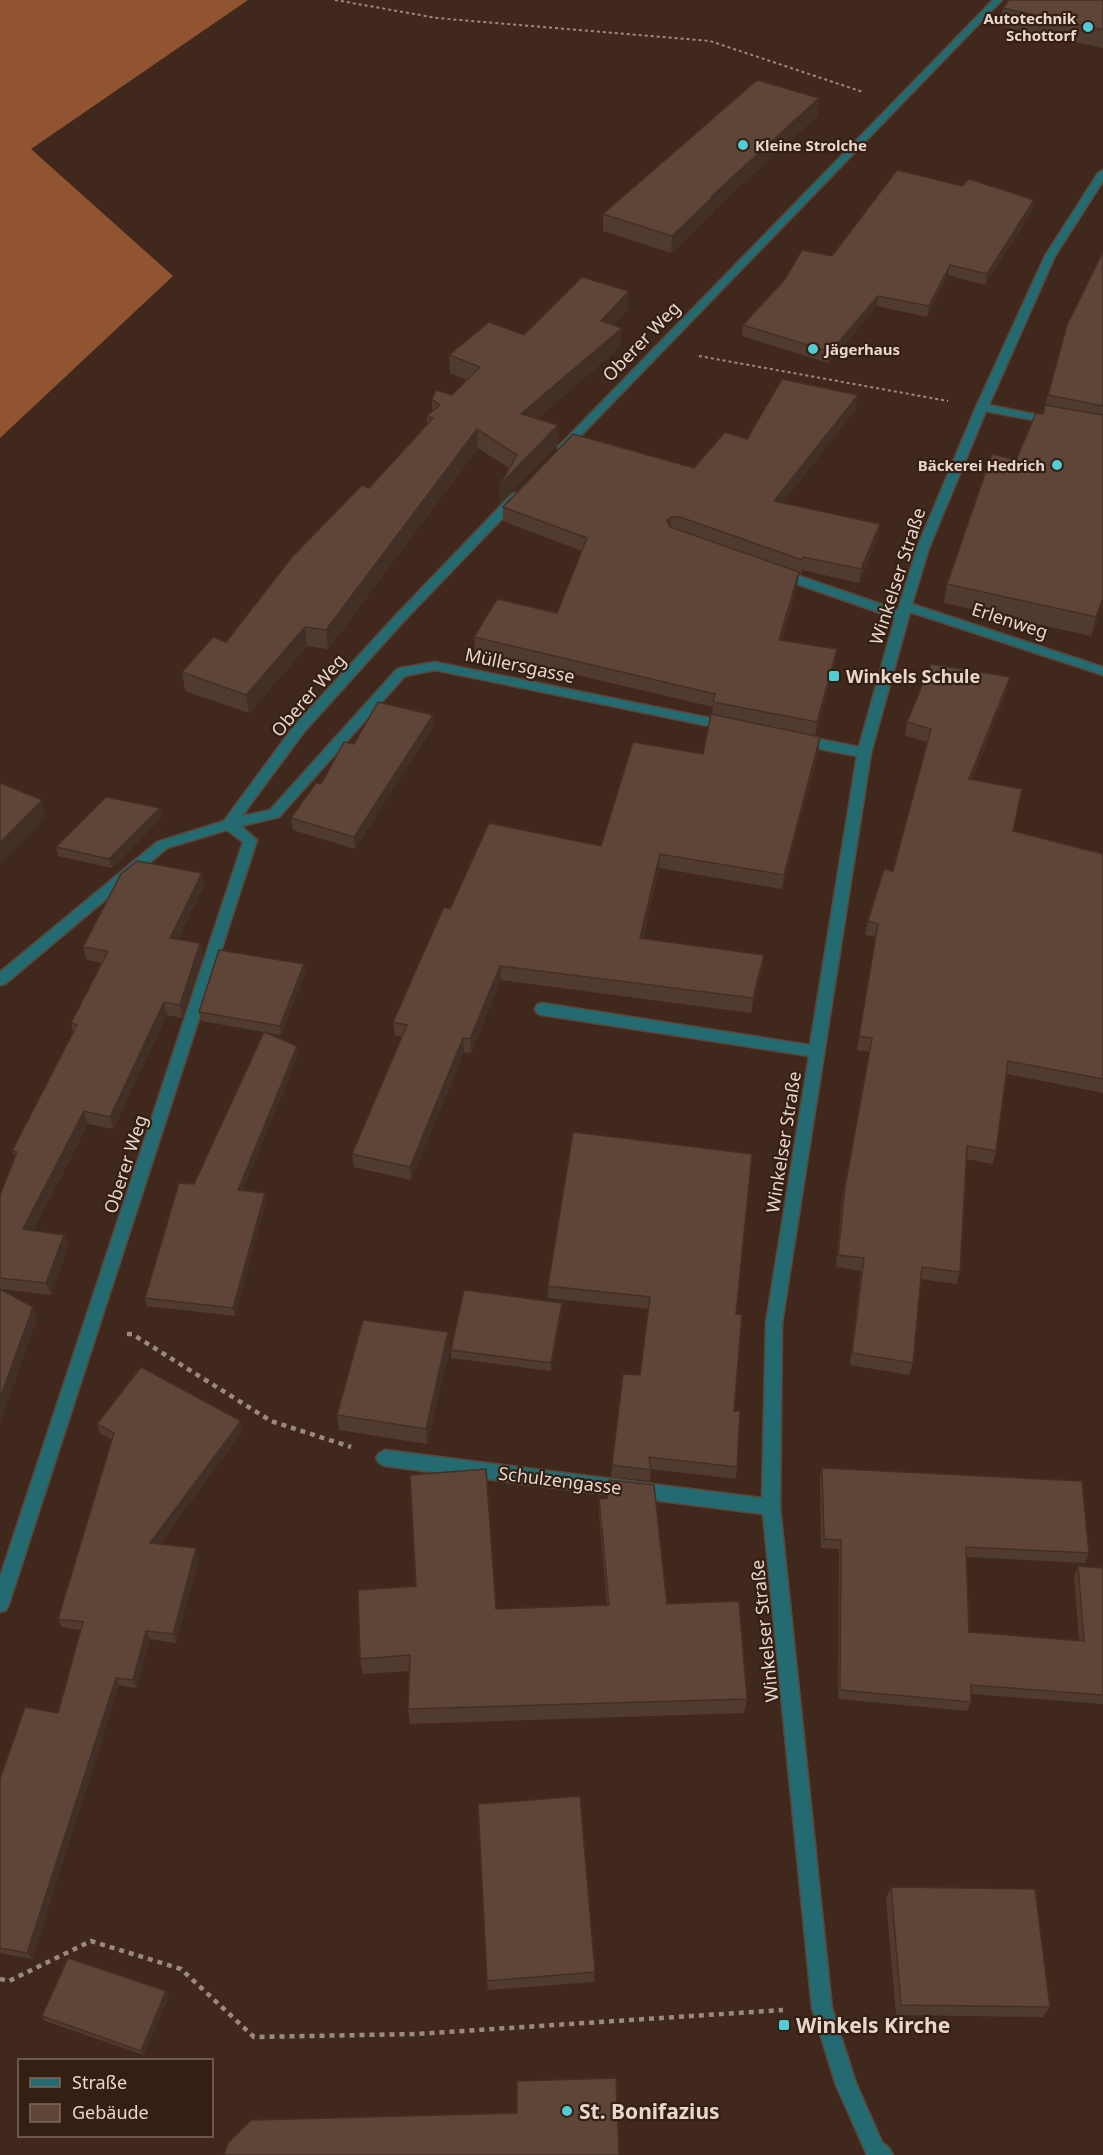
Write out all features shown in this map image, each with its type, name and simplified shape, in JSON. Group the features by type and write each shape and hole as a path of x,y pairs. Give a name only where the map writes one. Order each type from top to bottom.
{"street":[{"name":"Oberer Weg","path":"554,458 998,0"},
{"name":"Winkelser Straße","path":"877,2153 846,2085 822,2008 771,1507 774,1323 864,753 904,611 923,548 982,407 1050,256 1103,173"},
{"path":"982,407 1070,424"},
{"name":"Oberer Weg","path":"0,1604 250,840 230,824 299,729 400,618 530,483"},
{"name":"Erlenweg","path":"772,571 1103,671"},
{"name":"Müllersgasse","path":"0,980 162,845 230,824 274,814 401,672 435,666 748,730"},
{"path":"783,737 864,753"},
{"path":"542,1009 817,1052"},
{"name":"Schulzengasse","path":"385,1458 771,1507"}],"path":[{"path":"335,0 437,18 710,41 896,103"},
{"path":"658,349 982,407"},
{"path":"90,1329 132,1334 271,1421 385,1458"},
{"path":"0,1979 9,1981 91,1941 181,1969 254,2037 417,2034 822,2008"}],"shaded area":[{"path":"0,0 248,0 31,149 173,276 0,438"}],"building":[{"path":"1009,0 1103,0 1103,30 1003,8"},
{"path":"757,80 819,98 672,236 603,214"},
{"path":"897,170 962,186 969,179 1034,200 987,274 950,265 929,306 878,296 830,352 743,325 785,279 802,250 832,256"},
{"path":"1103,252 1103,406 1048,395 1067,325"},
{"path":"582,277 629,291 601,321 622,328 521,414 558,425 499,486 517,455 477,429 326,630 305,627 246,695 182,672 213,637 226,642 292,557 362,485 369,488 433,418 427,416 440,405 432,399 436,390 452,395 480,367 449,355 489,322 524,335"},
{"path":"782,379 858,395 774,501 880,524 861,569 803,557 802,560 680,517 671,517 667,521 670,527 799,572 779,640 837,649 817,722 713,702 715,694 474,637 497,599 557,613 587,538 503,507 573,434 694,468 725,432 747,439"},
{"path":"1045,405 1103,415 1103,598 1096,617 947,584 992,454 1016,460 1036,413 1043,414"},
{"path":"931,664 1010,677 969,779 1022,789 1013,831 1103,854 1103,1079 1008,1061 996,1151 967,1146 960,1272 922,1267 913,1363 852,1353 864,1258 838,1255 845,1187 872,1038 859,1036 878,924 868,921 884,869 893,871 931,729 907,722"},
{"path":"378,702 433,715 354,837 291,818 316,783 321,784 344,742 354,744"},
{"path":"711,714 820,737 784,875 660,854 640,938 764,955 753,998 500,966 470,1039 463,1038 410,1167 352,1154 407,1025 393,1022 444,907 450,909 489,823 601,846 633,742 703,754"},
{"path":"0,783 42,800 0,843"},
{"path":"106,797 160,808 109,859 56,847"},
{"path":"137,861 202,873 170,938 200,943 180,1005 164,1002 110,1117 84,1111 23,1229 64,1235 46,1283 0,1278 0,1195 17,1152 12,1151 77,1025 71,1023 108,951 83,947 121,874"},
{"path":"219,950 304,964 280,1026 199,1012"},
{"path":"264,1032 297,1046 238,1190 265,1193 233,1308 145,1298 179,1183 194,1184"},
{"path":"573,1132 752,1154 736,1314 742,1315 734,1411 740,1411 737,1467 649,1457 651,1470 612,1465 623,1374 640,1375 650,1297 548,1286"},
{"path":"0,1289 33,1307 0,1398"},
{"path":"464,1290 562,1303 551,1363 451,1350"},
{"path":"363,1320 448,1332 426,1429 337,1415"},
{"path":"141,1367 241,1421 150,1543 196,1548 173,1634 146,1631 133,1680 116,1678 27,1953 0,1948 0,1779 25,1707 58,1713 83,1622 58,1619 114,1433 97,1424"},
{"path":"822,1468 1082,1481 1089,1553 966,1547 969,1632 1084,1641 1078,1566 1103,1568 1103,1695 971,1685 971,1702 840,1690 841,1540 824,1539"},
{"path":"486,1469 496,1609 609,1605 599,1499 607,1498 609,1480 654,1485 667,1604 739,1601 747,1699 408,1709 410,1655 360,1659 358,1590 416,1586 410,1475"},
{"path":"580,1796 595,1972 487,1981 478,1804"},
{"path":"891,1887 1035,1889 1050,2007 901,2005"},
{"path":"68,1958 166,1991 141,2051 42,2016"},
{"name":"St. Bonifazius","path":"616,2078 619,2155 224,2155 228,2143 251,2120 517,2113 517,2081"}],"place":[{"name":"Autotechnik Schottorf","path":"1088,27"},
{"name":"Kleine Strolche","path":"743,145"},
{"name":"Jägerhaus","path":"813,349"},
{"name":"Bäckerei Hedrich","path":"1057,465"},
{"name":"Winkels Schule","path":"834,676"},
{"name":"Winkels Kirche","path":"784,2025"},
{"name":"St. Bonifazius","path":"567,2111"}]}
